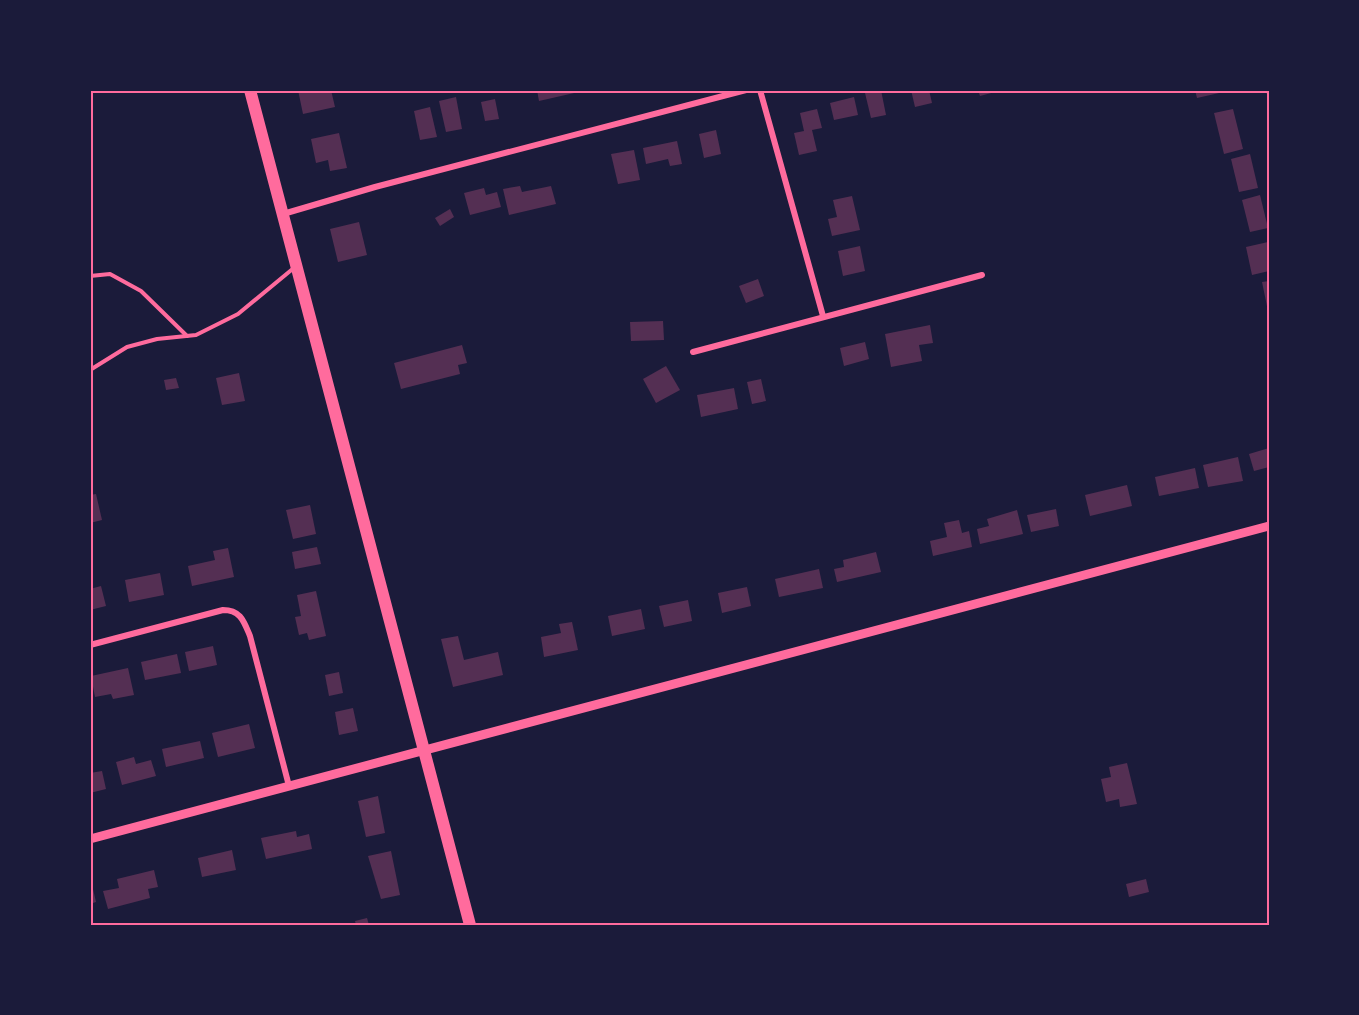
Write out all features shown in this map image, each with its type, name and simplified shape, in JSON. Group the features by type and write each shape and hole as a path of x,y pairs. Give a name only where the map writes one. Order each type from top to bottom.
{"main road":[{"path":"249,90 470,925"}],"street":[{"path":"282,215 386,184 746,90"},
{"path":"760,90 823,316"},
{"path":"693,352 982,274"},
{"path":"90,839 1269,526"},
{"path":"90,645 224,610 237,613 250,636 289,786"}],"lane":[{"path":"90,370 127,347 157,339 196,336 238,314 296,266"},
{"path":"90,276 110,274 141,291 187,336"}],"building":[{"path":"298,90 318,90 319,93 331,90 335,107 303,114"},
{"path":"537,90 583,90 583,91 539,101"},
{"path":"881,90 886,115 871,118 865,93"},
{"path":"911,90 929,90 932,103 915,107"},
{"path":"978,90 995,90 995,92 980,96"},
{"path":"1195,90 1228,90 1228,91 1197,98"},
{"path":"456,97 462,129 446,132 439,101"},
{"path":"854,97 858,115 834,120 830,103"},
{"path":"495,99 499,119 485,121 481,102"},
{"path":"430,107 437,137 420,140 414,111"},
{"path":"817,109 822,128 812,130 817,151 799,155 794,133 804,131 800,113"},
{"path":"1233,109 1243,149 1224,154 1214,113"},
{"path":"716,130 721,154 704,158 699,134"},
{"path":"339,133 347,168 330,171 328,160 316,163 311,139"},
{"path":"677,141 682,164 670,166 668,159 646,164 643,148"},
{"path":"634,150 640,180 618,184 611,154"},
{"path":"1250,154 1258,188 1239,192 1231,159"},
{"path":"520,186 522,192 551,186 556,204 509,215 503,189"},
{"path":"484,188 486,195 497,192 501,207 470,215 464,193"},
{"path":"1260,195 1268,228 1250,232 1242,200"},
{"path":"852,196 860,230 832,236 828,219 837,217 833,200"},
{"path":"450,209 454,217 440,226 435,218"},
{"path":"359,222 367,255 338,262 330,229"},
{"path":"1268,242 1269,271 1252,275 1246,247"},
{"path":"860,246 865,271 843,276 838,251"},
{"path":"758,279 764,296 746,303 739,286"},
{"path":"1269,281 1269,311 1268,311 1262,282"},
{"path":"663,321 664,340 631,341 630,322"},
{"path":"930,325 933,343 919,345 922,361 891,367 885,334"},
{"path":"865,342 869,359 844,366 840,348"},
{"path":"462,345 467,363 458,365 460,374 401,389 394,363"},
{"path":"666,366 680,390 656,403 643,379"},
{"path":"239,373 245,401 222,405 216,378"},
{"path":"176,378 179,388 166,390 164,380"},
{"path":"761,379 766,401 752,404 747,382"},
{"path":"734,388 738,409 701,417 697,395"},
{"path":"1269,448 1269,467 1254,471 1249,454"},
{"path":"1238,457 1243,481 1208,487 1203,465"},
{"path":"1195,468 1199,488 1159,496 1155,477"},
{"path":"1127,485 1132,506 1090,516 1085,495"},
{"path":"96,494 102,520 90,523 90,495"},
{"path":"310,505 316,534 293,539 286,510"},
{"path":"1056,509 1059,526 1031,532 1027,515"},
{"path":"1017,510 1023,534 980,544 977,529 989,526 987,519"},
{"path":"959,520 962,533 969,531 972,547 933,556 930,541 947,537 944,523"},
{"path":"317,547 321,564 295,569 292,552"},
{"path":"228,548 234,577 192,586 188,566 215,560 213,551"},
{"path":"876,552 881,572 837,582 834,569 844,567 843,560"},
{"path":"819,569 823,588 779,597 775,579"},
{"path":"160,573 164,595 129,602 125,580"},
{"path":"101,586 106,606 90,610 90,589"},
{"path":"747,587 751,606 722,613 718,593"},
{"path":"316,591 326,636 309,640 307,633 299,635 295,617 301,616 297,595"},
{"path":"688,600 692,621 664,627 659,606"},
{"path":"641,609 645,629 612,636 608,616"},
{"path":"572,622 578,650 544,657 541,637 561,633 559,624"},
{"path":"458,636 464,660 498,652 503,675 453,687 441,639"},
{"path":"213,646 217,665 189,671 185,652"},
{"path":"177,654 181,673 145,680 141,662"},
{"path":"128,668 134,695 113,699 111,694 95,697 91,676"},
{"path":"339,672 343,693 329,696 325,675"},
{"path":"353,708 358,731 339,735 335,712"},
{"path":"249,724 255,748 218,757 212,733"},
{"path":"200,741 204,758 166,767 162,749"},
{"path":"134,757 136,764 151,760 156,776 122,785 116,762"},
{"path":"1127,763 1137,804 1120,807 1119,799 1106,802 1101,779 1111,777 1109,767"},
{"path":"102,771 106,789 90,793 90,773"},
{"path":"378,796 385,833 366,837 358,801"},
{"path":"296,831 297,837 309,834 312,849 266,859 261,838"},
{"path":"232,850 236,870 202,877 198,858"},
{"path":"391,851 400,895 381,899 368,856"},
{"path":"154,870 158,887 148,889 150,898 108,909 103,891 119,888 117,879"},
{"path":"1146,879 1149,892 1129,897 1126,884"},
{"path":"92,885 96,902 90,904 90,886"},
{"path":"367,918 369,925 356,925 355,921"}]}
